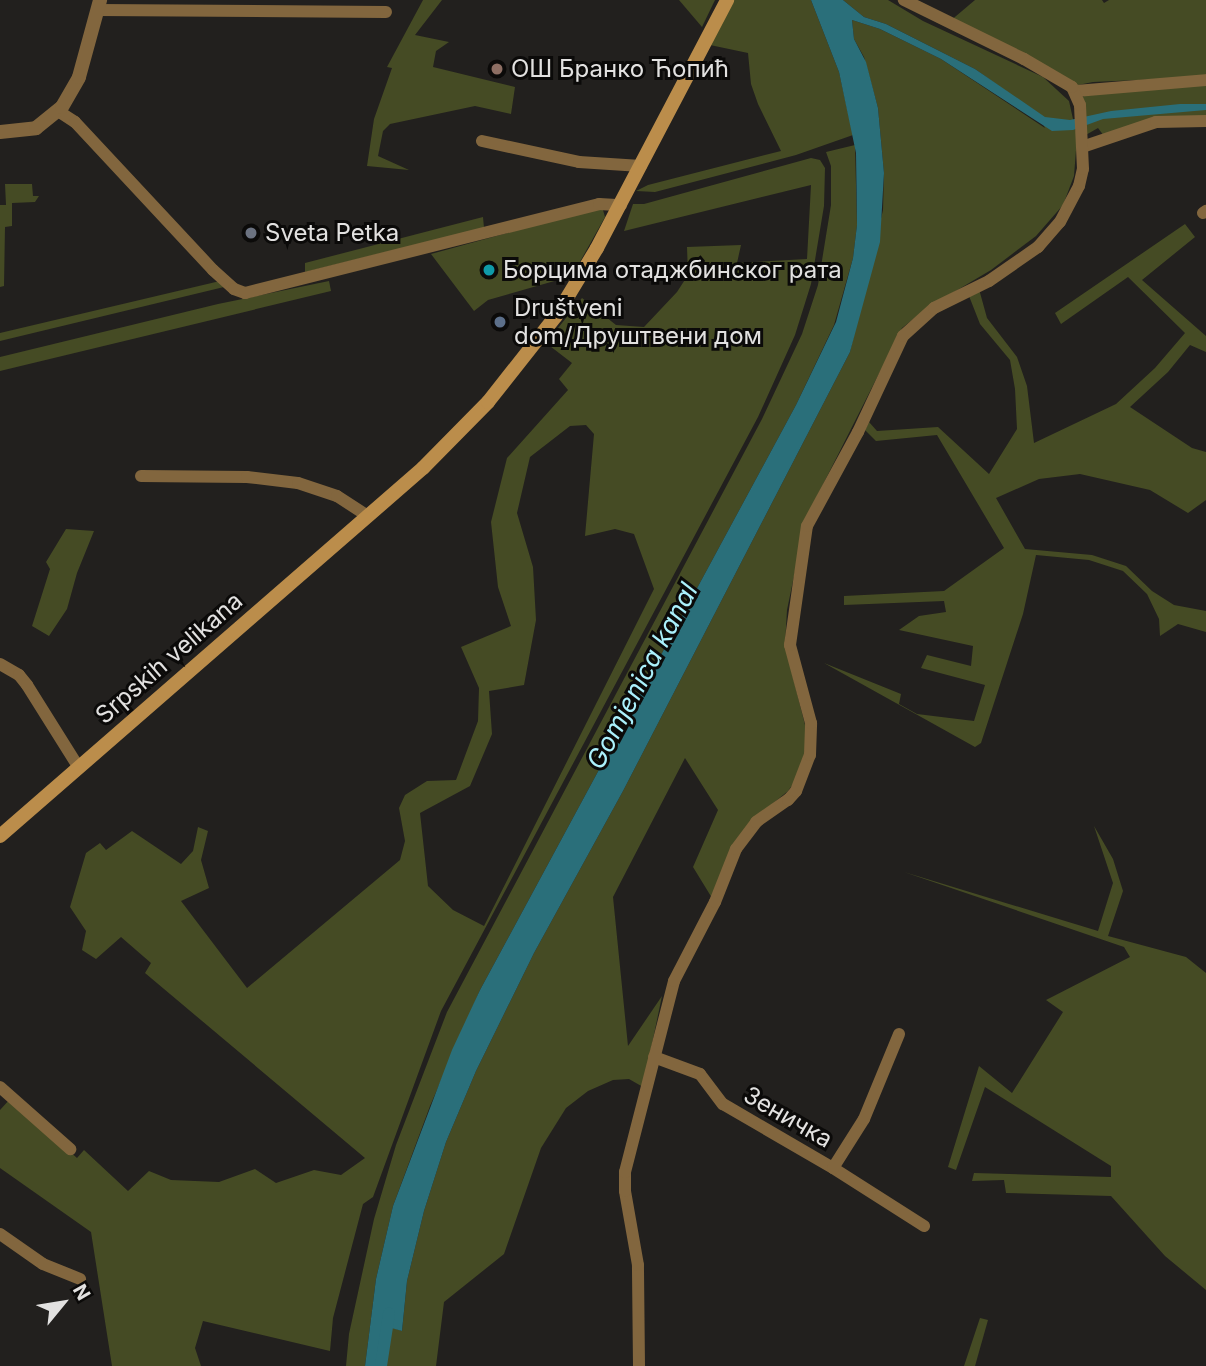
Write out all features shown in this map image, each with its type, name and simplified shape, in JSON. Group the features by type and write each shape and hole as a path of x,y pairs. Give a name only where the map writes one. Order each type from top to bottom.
{"main road":[{"name":"Srpskih velikana","path":"0,836 449,443 514,371 556,316 621,205 720,7 727,0"}],"street":[{"path":"904,0 1024,59 1076,91 1117,85 1206,80"},
{"path":"0,132 36,128 58,111 79,77 98,5 386,12"},
{"path":"639,1366 638,1265 625,1191 625,1172 674,981 715,902 736,849 757,822 788,800 807,766 811,723 790,645 803,545 813,512 858,432 903,336 915,322 934,308 980,286 1038,247 1060,222 1073,199 1083,169 1084,141 1076,91"},
{"path":"58,111 75,122 213,270 234,289 245,293 599,204 621,205"},
{"path":"1084,141 1156,122 1206,121"},
{"path":"482,141 579,162 641,166"},
{"path":"141,476 247,477 298,483 337,496 368,516"},
{"path":"0,664 19,675 27,685 79,768"},
{"name":"Зеничка","path":"833,1168 864,1119 899,1034"},
{"name":"Зеничка","path":"654,1057 700,1074 723,1104 833,1168 924,1226"},
{"path":"0,1087 70,1149"},
{"path":"0,1234 43,1265 80,1279"}],"green space":[{"path":"423,0 442,0 415,35 449,42 436,51 433,67 515,87 511,114 475,106 390,124 383,131 378,156 409,170 367,166 374,119 392,68 387,67"},
{"path":"679,0 715,0 702,27"},
{"path":"733,0 811,0 839,72 853,135 796,155 655,192 636,191 648,185 781,151 751,84 748,53 710,45"},
{"path":"843,0 888,0 923,21 1043,77 1069,101 1077,137 1074,176 1063,205 1036,236 991,270 927,308 902,328 806,518 787,610 785,645 808,737 799,776 788,791 761,813 712,898 693,867 718,810 685,758 613,897 628,1046 662,996 643,1087 629,1079 613,1080 588,1091 566,1108 541,1148 504,1254 444,1302 436,1366 380,1366 380,1342 386,1330 391,1327 402,1331 407,1281 424,1211 446,1142 476,1071 534,953 623,791 850,352 883,210 884,173 878,108 864,57 854,39 852,20 880,29 941,59 1045,128 1038,114 975,69 886,24 864,17"},
{"path":"975,0 1102,0 1104,3 1109,0 1206,0 1206,77 1093,82 1073,86 949,22"},
{"path":"1206,83 1206,118 1104,136 1098,128 1084,136 1079,100 1090,91"},
{"path":"855,145 857,225 853,258 834,325 796,405 480,990 430,1106 393,1206 376,1279 365,1366 346,1366 349,1334 374,1219 396,1145 447,1012 762,419 802,334 818,285 831,205 831,166 826,152"},
{"path":"811,158 820,160 825,168 824,206 811,284 795,335 758,417 441,1011 373,1197 363,1204 333,1318 330,1351 203,1321 195,1348 201,1366 112,1366 91,1232 0,1168 0,1110 10,1099 77,1158 84,1150 128,1191 149,1171 171,1180 219,1182 255,1169 276,1183 314,1170 341,1175 365,1158 145,973 151,963 121,937 96,959 82,950 86,931 70,907 86,853 100,843 106,850 132,831 181,864 193,851 198,827 208,831 201,860 209,888 181,901 247,988 400,860 405,841 399,808 405,795 427,781 456,780 478,721 479,688 461,647 511,626 498,587 491,522 507,458 568,390 559,379 572,363 546,343 582,298 616,325 644,327 677,292 688,275 687,247 741,245 737,263 807,259 811,185 624,231 633,204 644,204","holes":["586,425 594,434 585,536 615,529 634,534 654,589 484,926 453,910 428,886 420,813 470,786 492,734 489,691 524,685 536,620 533,567 517,513 530,457 570,426"]},
{"path":"5,184 32,184 33,196 39,196 35,202 12,203 12,226 5,227 4,286 0,287 0,205 6,205"},
{"path":"591,210 603,210 605,217 572,276 488,300 474,311 431,254"},
{"path":"483,217 484,228 305,272 305,263"},
{"path":"1185,224 1195,237 1142,280 1206,336 1206,352 1190,345 1168,372 1130,407 1192,448 1206,452 1206,500 1188,513 1150,490 1080,474 1039,479 996,498 1025,549 1092,555 1126,566 1152,591 1174,605 1206,611 1206,632 1178,624 1160,636 1159,619 1147,594 1123,571 1089,560 1036,555 1023,614 981,743 975,747 824,663 901,694 899,704 917,714 974,721 985,685 921,668 927,655 971,666 973,646 899,630 919,616 946,612 944,601 844,605 844,596 944,591 1004,548 937,435 876,441 865,430 869,422 877,431 938,427 989,474 1017,429 1015,389 1010,360 980,324 969,296 979,289 987,318 1017,357 1027,386 1034,443 1116,404 1155,368 1185,333 1128,277 1061,324 1055,313"},
{"path":"220,281 224,287 0,341 0,333"},
{"path":"329,281 331,291 0,371 0,357 218,304"},
{"path":"66,529 94,531 77,573 67,609 49,636 32,626 50,569 46,562"},
{"path":"1094,826 1113,859 1123,891 1108,936 1186,957 1206,973 1206,1290 1165,1256 1111,1196 1006,1193 1004,1180 972,1181 974,1173 1111,1177 1111,1166 985,1087 956,1170 948,1167 979,1066 1012,1093 1063,1012 1046,1000 1130,957 1124,947 904,872 1098,931 1113,883"},
{"path":"980,1318 988,1320 975,1366 964,1366"}],"water":[{"path":"811,0 843,0 864,17 886,24 975,69 1045,117 1070,120 1111,111 1180,104 1206,104 1206,110 1103,119 1073,130 1052,131 941,59 880,29 852,20 854,39 866,62 878,108 884,173 880,242 850,352 623,791 534,953 476,1071 446,1142 424,1211 407,1281 402,1331 388,1327 380,1342 380,1366 365,1366 376,1279 393,1206 452,1050 480,990 796,405 836,322 853,258 857,225 856,153 839,72"}],"waterway":[{"name":"Gomjenica kanal","path":"381,1366 389,1314"}],"place":[{"name":"ОШ Бранко Ћопић","path":"497,69"},
{"name":"Sveta Petka","path":"251,233"},
{"name":"Борцима отаджбинског рата","path":"489,270"},
{"name":"Društveni dom/Друштвени дом","path":"500,322"}]}
